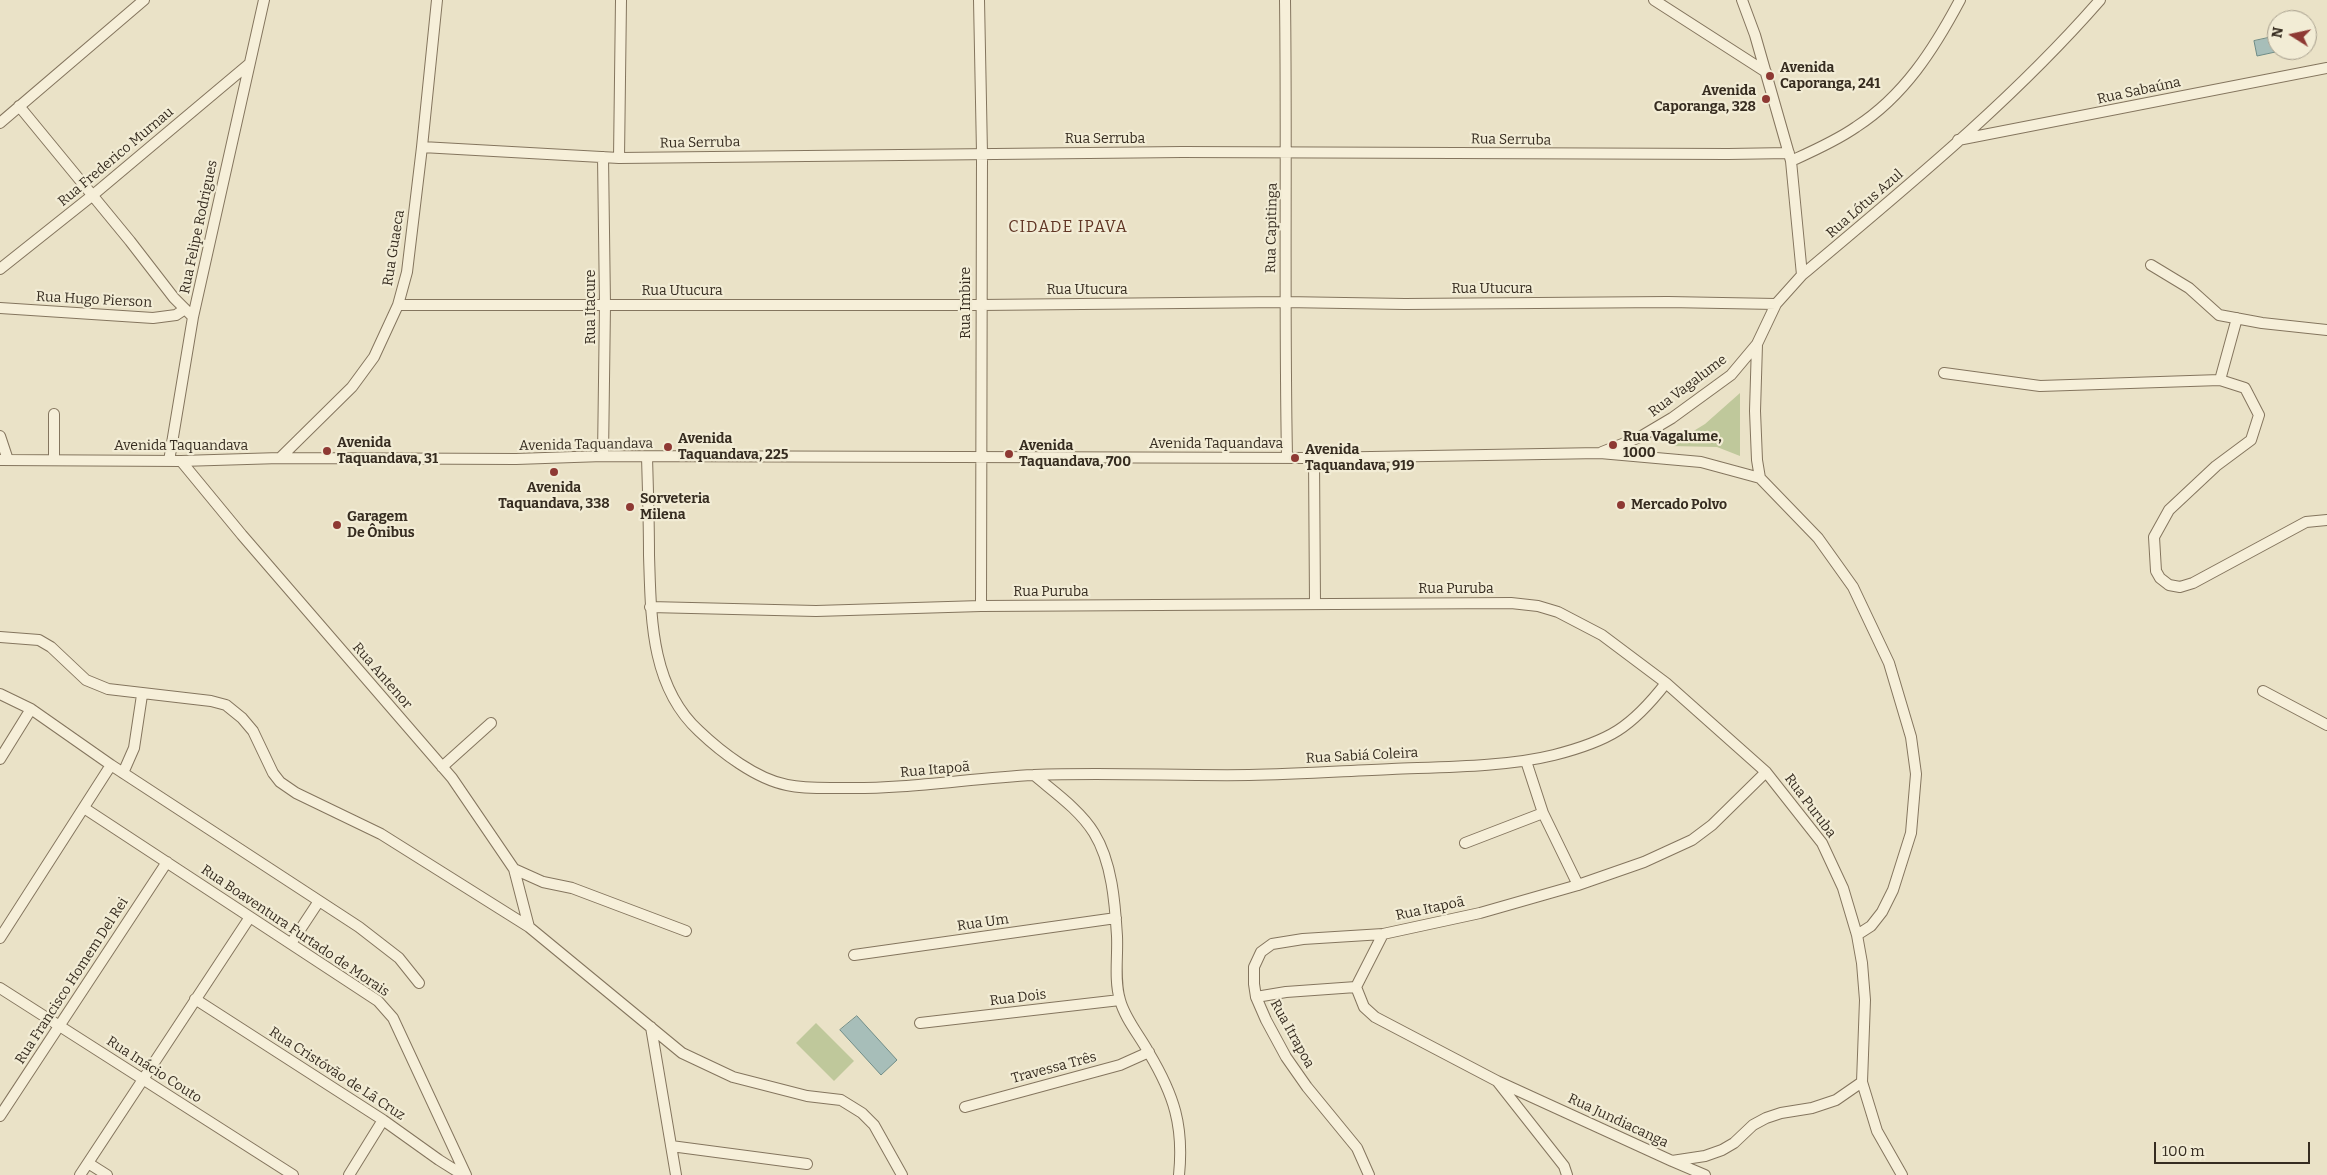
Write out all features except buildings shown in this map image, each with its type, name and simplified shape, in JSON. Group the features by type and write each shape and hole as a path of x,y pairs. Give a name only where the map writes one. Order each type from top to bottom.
{"street":[{"path":"0,123 144,0"},
{"name":"Rua Felipe Rodrigues","path":"169,461 193,317 248,64 264,0"},
{"name":"Rua Guaeca","path":"280,458 352,386 374,357 398,305 407,272 437,0"},
{"path":"619,158 621,0"},
{"name":"Rua Imbire","path":"979,0 982,153 980,304 981,606"},
{"name":"Rua Capitinga","path":"1285,0 1287,152 1284,302 1287,457"},
{"path":"1654,0 1766,72"},
{"path":"1742,0 1766,72 1790,157 1802,275"},
{"path":"1790,157 1856,127 1896,93 1914,75 1936,45 1960,0"},
{"name":"Rua Lótus Azul","path":"1760,478 1755,429 1757,344 1776,304 1802,275 1996,108 2058,47 2100,0"},
{"name":"Rua Frederico Murnau","path":"0,269 93,195 248,64"},
{"name":"Rua Sabaúna","path":"1958,140 2327,68"},
{"path":"19,106 193,317"},
{"name":"Rua Serruba","path":"422,147 619,158 982,153 1287,152 1689,154 1790,157"},
{"name":"Rua Itacure","path":"603,157 605,305 603,456"},
{"path":"2152,265 2189,288 2219,315 2327,330"},
{"name":"Rua Utucura","path":"398,305 1284,302 1405,304 1668,302 1776,304"},
{"name":"Rua Hugo Pierson","path":"0,308 153,318 176,316 185,309"},
{"path":"2220,380 2237,318"},
{"name":"Rua Vagalume","path":"1600,452 1640,437 1672,418 1731,375 1757,344"},
{"path":"1944,373 2040,386 2220,380 2245,388 2259,415 2251,440 2216,466 2169,510 2154,537 2156,571 2160,578 2169,586 2192,583 2306,522 2327,520"},
{"path":"54,414 54,460"},
{"path":"0,436 4,460"},
{"name":"Avenida Taquandava","path":"4,460 181,461 280,458 516,460 603,456 1314,458 1600,452 1701,462 1760,478"},
{"name":"Rua Itapoã","path":"647,457 650,607 658,658 666,684 679,708 696,729 718,748 747,768 785,785 820,788 864,788 1034,775"},
{"path":"1314,458 1315,604"},
{"name":"Rua Antenor","path":"181,461 242,535 442,766 514,869 529,927"},
{"path":"1760,478 1818,538 1853,587 1889,663 1911,737 1916,774 1911,833 1893,890 1882,912 1871,926 1857,934"},
{"name":"Rua Puruba","path":"650,607 816,611 981,606 1511,603 1538,606 1558,612 1602,635 1666,683 1766,772 1822,843 1843,888 1857,934 1862,963 1865,1000 1862,1082 1877,1131 1902,1175"},
{"path":"0,637 39,640 51,646 86,680 96,685 142,694 211,701 226,705 242,718 253,732 273,774 296,794 381,834 529,927 682,1053 733,1077 807,1096 841,1100 862,1113 874,1125 902,1175"},
{"name":"Rua Sabiá Coleira","path":"1034,775 1252,775 1414,768 1526,760 1580,747 1618,731 1640,715 1666,683"},
{"path":"2263,691 2327,725"},
{"path":"0,694 31,709 123,773 359,927 399,958 419,983"},
{"path":"123,773 134,748 142,694"},
{"path":"0,758 31,709"},
{"path":"442,766 491,722"},
{"path":"1526,760 1543,813 1578,885"},
{"path":"0,938 111,765"},
{"name":"Rua Itapoã","path":"1356,988 1383,934 1480,913 1578,885 1644,862 1692,840 1712,825 1766,772"},
{"path":"1034,775 1072,808 1094,833 1105,858 1116,918 1120,1000 1129,1022 1149,1052 1172,1097 1180,1136 1179,1175"},
{"name":"Rua Boaventura Furtado de Morais","path":"84,808 292,942 387,1009 413,1060 464,1175"},
{"path":"1465,843 1543,813"},
{"name":"Rua Francisco Homem Del Rei","path":"0,1116 167,862"},
{"path":"514,869 544,882 572,888 686,931"},
{"path":"292,942 319,901"},
{"path":"80,1175 250,916"},
{"name":"Rua Um","path":"854,954 1116,918"},
{"name":"Rua Itrapoa","path":"1369,1175 1357,1148 1307,1087 1286,1056 1256,997 1254,967 1261,952 1272,944 1303,939 1383,934"},
{"name":"Rua Inácio Couto","path":"0,988 293,1175"},
{"path":"1256,997 1286,992 1356,988 1364,1007 1375,1017 1497,1081 1564,1166 1567,1175"},
{"name":"Rua Cristóvão de Lã Cruz","path":"195,999 383,1120 439,1160 464,1175"},
{"name":"Rua Dois","path":"920,1023 1120,1000"},
{"path":"651,1027 676,1175"},
{"name":"Travessa Três","path":"964,1107 1120,1065 1149,1052"},
{"name":"Rua Jundiacanga","path":"1497,1081 1672,1161 1705,1156 1722,1150 1734,1144 1753,1125 1766,1118 1781,1113 1812,1108 1836,1100 1862,1082"},
{"path":"348,1175 383,1120"},
{"path":"671,1146 807,1164"},
{"path":"1672,1161 1705,1175"},
{"path":"88,1163 107,1175"}],"green space":[{"path":"1740,393 1740,456 1717,447 1669,446 1705,424"},
{"path":"816,1023 854,1061 834,1081 796,1043"}],"water":[{"path":"2267,38 2267,54 2257,56 2254,41"},
{"path":"857,1016 897,1060 881,1075 840,1030"}],"place":[{"name":"Avenida Caporanga, 241","path":"1770,76"},
{"name":"Avenida Caporanga, 328","path":"1766,99"},
{"name":"Rua Vagalume, 1000","path":"1613,445"},
{"name":"Avenida Taquandava, 225","path":"668,447"},
{"name":"Avenida Taquandava, 31","path":"327,451"},
{"name":"Avenida Taquandava, 700","path":"1009,454"},
{"name":"Avenida Taquandava, 919","path":"1295,458"},
{"name":"Avenida Taquandava, 338","path":"554,472"},
{"name":"Mercado Polvo","path":"1621,505"},
{"name":"Sorveteria Milena","path":"630,507"},
{"name":"Garagem De Ônibus","path":"337,525"}],"district":[{"name":"CIDADE IPAVA","path":"1068,228"}]}
